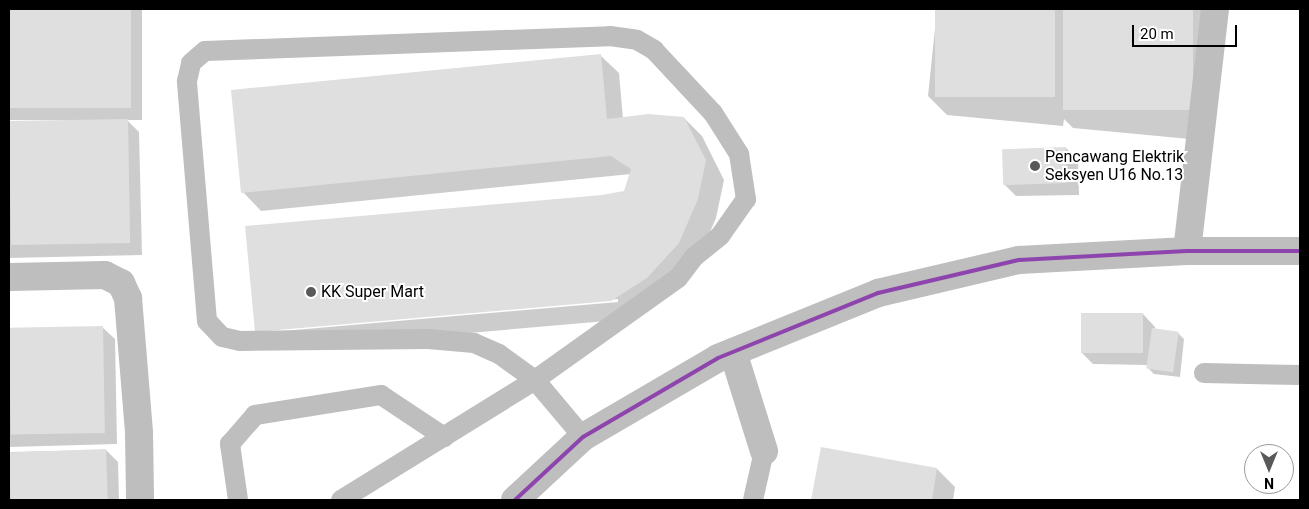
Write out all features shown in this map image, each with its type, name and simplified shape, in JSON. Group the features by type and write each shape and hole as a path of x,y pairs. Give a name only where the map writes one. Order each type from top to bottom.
{"street":[{"path":"1187,251 1215,9"},
{"path":"515,500 583,438 718,358 878,293 1019,260 1187,251 1300,251"},
{"path":"9,277 105,275 120,283 128,298 139,433 140,500"},
{"path":"733,352 764,452"}],"lane":[{"path":"341,500 535,380 678,278 694,257 720,236 746,199 739,154 714,113 654,50 637,40 610,36 205,51 191,63 187,81 207,321 222,336 240,341 449,339 474,343 499,354 535,380 583,438"},
{"path":"1204,373 1300,375"},
{"path":"238,500 230,444 255,415 381,395 444,438"},
{"path":"753,500 764,452"}],"building":[{"path":"9,9 131,9 131,108 9,108"},
{"path":"935,9 1055,9 1055,97 935,97"},
{"path":"1063,9 1193,9 1193,110 1063,110"},
{"path":"601,54 607,119 648,114 684,117 706,160 698,199 679,243 647,278 611,301 255,332 245,226 602,195 624,191 631,169 611,156 241,193 231,90"},
{"path":"128,119 130,243 11,245 9,121"},
{"name":"Pencawang Elektrik Seksyen U16 No.13","path":"1066,147 1067,183 1003,185 1002,149"},
{"path":"1081,313 1143,313 1143,353 1081,353"},
{"path":"103,326 105,433 11,435 9,328"},
{"path":"1152,328 1179,332 1173,372 1146,369"},
{"path":"821,447 937,468 932,500 811,500"},
{"path":"106,449 108,500 11,500 9,452"}],"transit line":[{"path":"515,500 583,437 718,358 878,293 1019,260 1187,251 1300,251"}],"place":[{"name":"Pencawang Elektrik Seksyen U16 No.13","path":"1035,166"},
{"name":"KK Super Mart","path":"311,292"}]}
